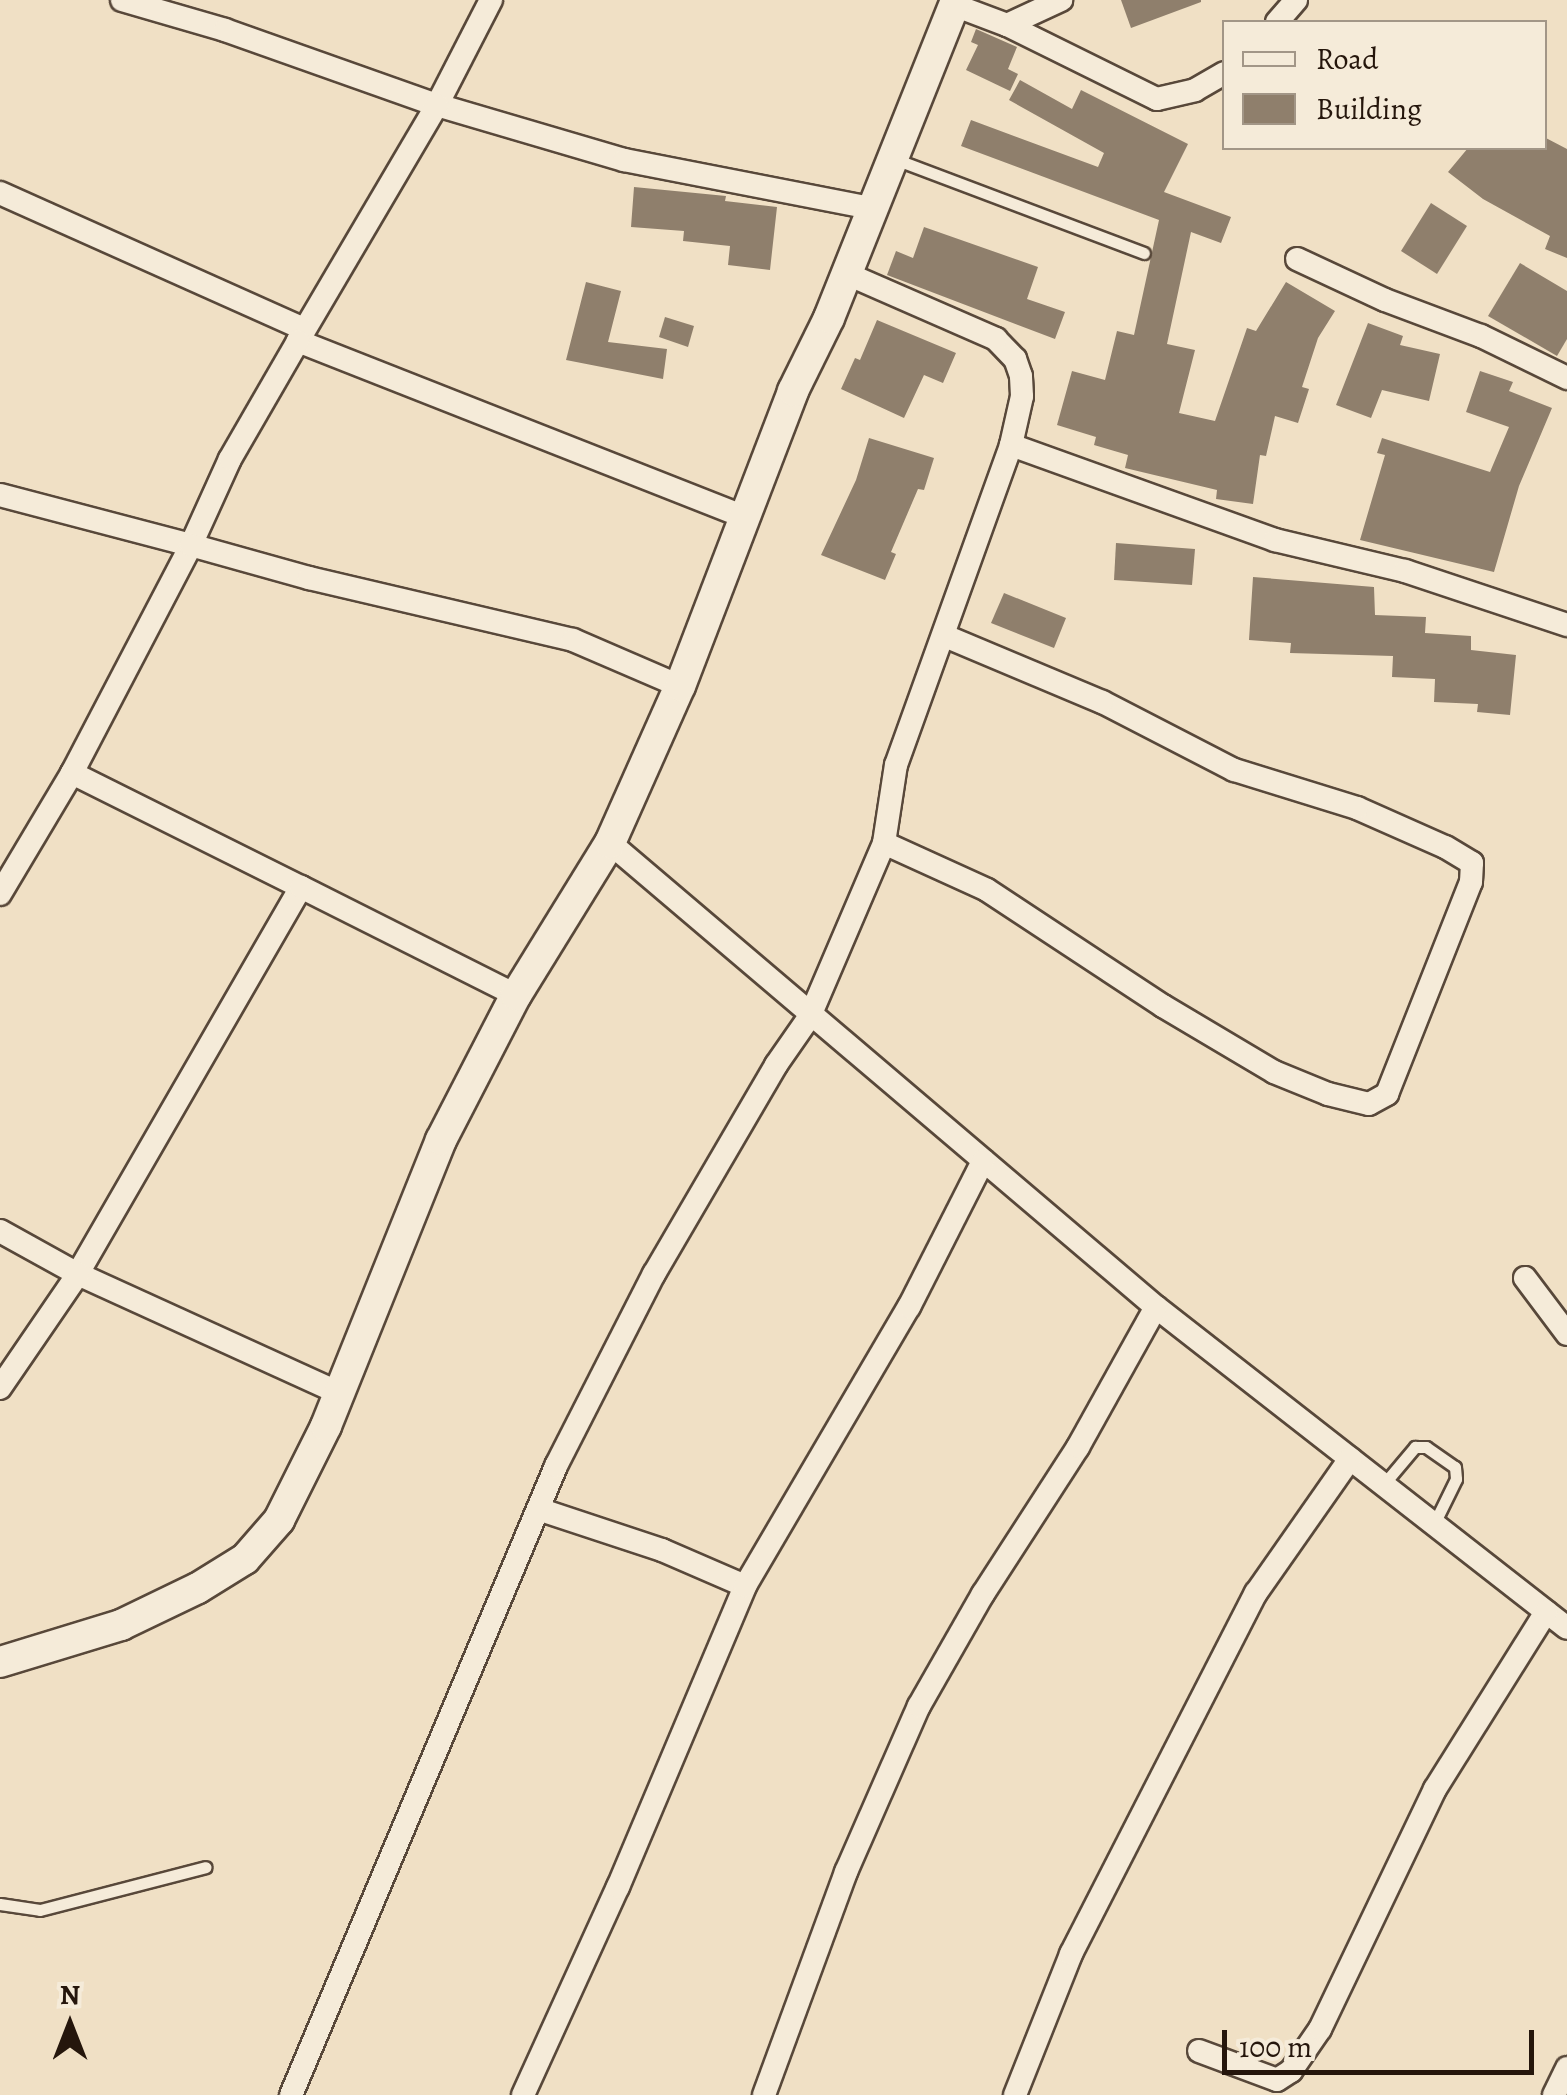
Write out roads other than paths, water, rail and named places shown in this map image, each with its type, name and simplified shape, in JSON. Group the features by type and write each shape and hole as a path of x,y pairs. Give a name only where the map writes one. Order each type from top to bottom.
{"street":[{"path":"122,0 225,30 438,105 624,160 871,208"},
{"path":"0,894 72,774 192,545 230,458 438,105 492,0"},
{"path":"1007,25 1062,0"},
{"path":"1279,20 1296,0"},
{"path":"0,1662 120,1625 198,1588 245,1559 279,1520 297,1489 441,1140 516,995 610,843 680,686 743,516 955,2 1157,99 1195,90 1222,74"},
{"path":"0,193 301,335 743,516"},
{"path":"1297,259 1385,300 1481,336 1567,378"},
{"path":"292,2095 538,1508 654,1274 810,1016 884,843 896,766 1010,445 1022,396 1021,376 1015,360 996,339 844,273"},
{"path":"1010,445 1275,540 1405,571 1567,625"},
{"path":"0,495 309,578 573,640 680,686"},
{"path":"884,843 987,890 1163,1006 1274,1072 1328,1094 1369,1104 1386,1094 1471,882 1472,863 1456,852 1357,808 1234,770 1102,702 945,636"},
{"path":"72,774 516,995"},
{"path":"610,843 1156,1306 1567,1628"},
{"path":"0,1388 78,1274 302,887"},
{"path":"523,2095 618,1888 745,1586 909,1306 983,1161"},
{"path":"0,1231 78,1274 337,1392"},
{"path":"1525,1278 1567,1334"},
{"path":"764,2095 846,1872 919,1706 1078,1447 1156,1306"},
{"path":"1015,2095 1072,1954 1256,1593 1350,1459"},
{"path":"538,1508 662,1550 745,1586"},
{"path":"1200,2051 1277,2080 1292,2072 1320,2029 1436,1789 1546,1612"},
{"path":"1554,2095 1567,2068"}],"lane":[{"path":"891,157 1144,254"},
{"path":"1383,1484 1415,1446 1426,1447 1455,1467 1456,1479 1434,1524"},
{"path":"0,1904 40,1910 206,1867"}]}
